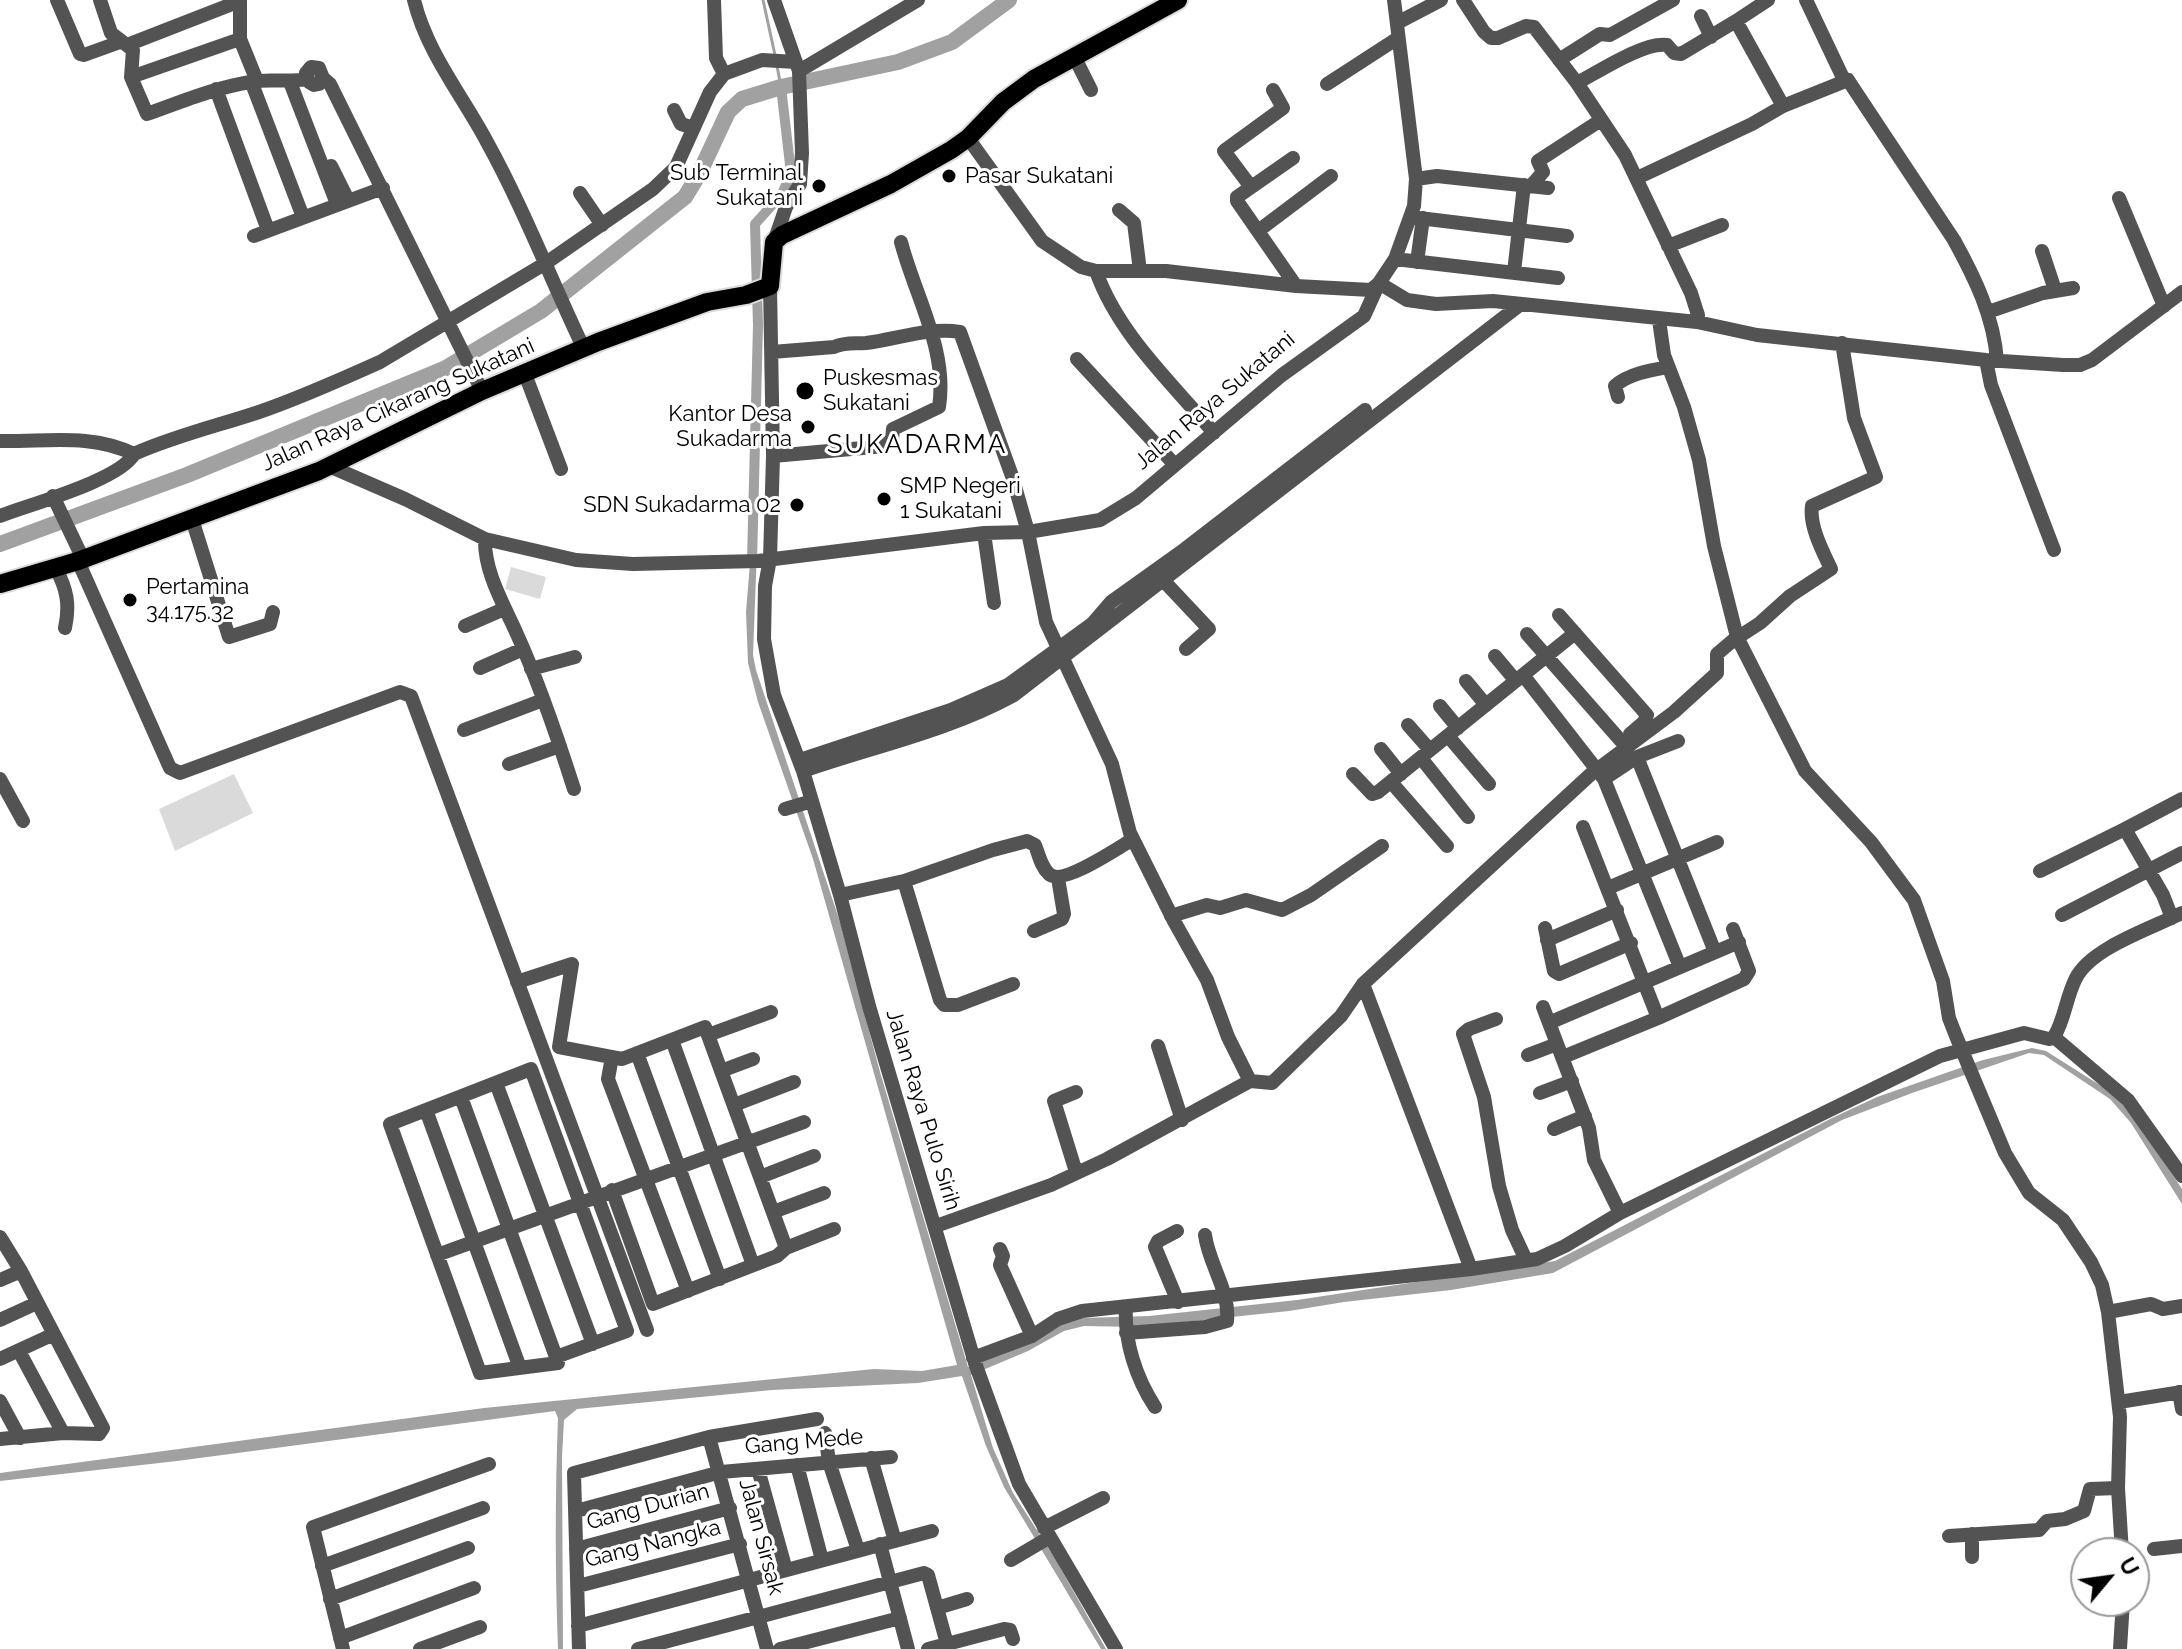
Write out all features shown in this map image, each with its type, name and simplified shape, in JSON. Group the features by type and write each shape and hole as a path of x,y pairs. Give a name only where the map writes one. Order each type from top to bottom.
{"main road":[{"path":"760,290 774,242 782,235 891,184 951,150 968,138 1003,102 1034,79 1178,0"},
{"name":"Jalan Raya Cikarang Sukatani","path":"0,584 56,569 329,466 480,386 525,374 707,302 760,290"}],"street":[{"path":"57,0 80,54 84,55 240,1 240,39 303,217"},
{"path":"100,0 111,33 133,50 131,77 147,114 216,89 254,81 307,79 316,85 323,78 330,84 480,386"},
{"path":"414,0 435,52 486,140 584,349"},
{"path":"714,0 715,52 724,74"},
{"path":"774,0 801,95 802,153 800,184 786,207 774,242"},
{"path":"0,516 56,503 126,466 134,454 157,443 263,411 380,362 546,263 668,176 676,167 710,92 724,74 762,60 794,68 918,0"},
{"name":"Jalan Raya Sukatani","path":"329,466 485,539 591,562 675,565 757,561 984,533 1028,532 1110,516 1136,498 1282,375 1364,316 1379,283 1417,218 1416,179 1394,0"},
{"path":"1327,84 1441,0"},
{"path":"1463,0 1491,38 1526,26 1534,27 1577,83 1637,178 1691,293 1697,322"},
{"path":"1559,60 1600,34 1610,35 1673,0"},
{"path":"1577,83 1635,52 1657,45 1667,45 1674,53 1681,54 1768,0"},
{"path":"1806,0 1844,80 1853,84 1954,240 1988,312 1991,385 2054,550"},
{"path":"1701,16 1711,37"},
{"path":"1736,21 1783,106"},
{"path":"131,77 240,39"},
{"path":"1075,58 1091,90"},
{"path":"1637,178 1752,124 1783,106 1844,80"},
{"path":"290,82 318,154 324,153 342,202"},
{"path":"216,89 261,233 342,202 366,197 383,188"},
{"path":"1224,151 1283,108 1273,90"},
{"path":"674,110 681,124 694,128"},
{"path":"1514,272 1528,185 1543,172 1538,161 1601,120"},
{"path":"1213,137 1251,187"},
{"path":"968,138 1042,241 1068,260 1096,271 1166,271 1296,286 1371,290 1379,283 1407,300 1423,303 1456,305 1493,301 1697,322 1757,335 1991,360 2080,365 2106,350 2182,292"},
{"path":"1293,158 1237,197 1237,201 1296,286"},
{"path":"1258,231 1331,176"},
{"path":"1416,179 1437,176 1548,188"},
{"path":"580,193 602,225"},
{"path":"2119,198 2164,306"},
{"path":"1119,210 1134,223 1140,271"},
{"path":"1417,262 1417,218 1567,236"},
{"path":"1668,246 1722,225"},
{"path":"773,456 885,446 892,439 893,429 939,407 938,361 901,242"},
{"path":"2042,251 2055,290"},
{"path":"1395,259 1558,278"},
{"path":"1096,271 1106,299 1134,340 1214,433"},
{"path":"1988,312 2055,290 2073,288"},
{"path":"757,561 773,456 772,352 760,290"},
{"path":"1063,658 1111,602 1208,537 1521,304"},
{"path":"1659,320 1661,343 1699,460 1714,546 1737,637 1805,771 1871,842 1914,900 1943,981 1949,1018 2005,1153 2029,1193 2063,1220 2091,1262 2102,1285 2119,1402 2121,1537"},
{"path":"772,352 866,343 931,331 960,332 1012,476 1028,532 1040,601 1112,764 1133,839 1207,980 1228,1037 1250,1081"},
{"path":"936,1226 1018,1198 1107,1159 1250,1081 1272,1083 1341,1016 1363,984 1598,770 1717,673 1717,654 1760,623 1790,596 1831,569 1819,541 1812,506 1876,477 1854,418 1842,343"},
{"path":"1077,359 1175,465"},
{"path":"1618,397 1615,386 1619,382 1650,370 1668,367"},
{"path":"525,374 561,469"},
{"path":"802,766 888,737 976,715 990,701 1014,695 1162,579 1208,537 1365,410"},
{"path":"0,441 70,439 120,447 134,454"},
{"path":"56,503 170,768 175,772 180,773 400,692 411,696 647,1330"},
{"path":"192,519 229,637 270,624 273,612"},
{"path":"984,533 994,603"},
{"path":"485,539 484,553 543,700 574,789"},
{"name":"Jalan Raya Pulo Sirih","path":"757,561 765,586 766,658 774,695 802,766 799,805 840,895 869,1006 976,1365 1019,1484 1044,1537 1116,1649"},
{"path":"56,569 68,599 65,628"},
{"path":"1162,579 1209,629 1186,649"},
{"path":"465,626 504,609"},
{"path":"1559,615 1647,715 1640,727 1621,741 1598,770"},
{"path":"1353,774 1372,794 1575,633"},
{"path":"1527,634 1621,741"},
{"path":"480,668 523,649"},
{"path":"1495,656 1520,678 1598,770 1680,967"},
{"path":"531,669 575,657"},
{"path":"1466,681 1486,705"},
{"path":"464,730 543,700"},
{"path":"1440,706 1453,732 1489,784"},
{"path":"1408,725 1468,817"},
{"path":"1598,770 1678,741"},
{"path":"509,764 560,746"},
{"path":"1381,749 1396,778 1447,846"},
{"path":"1637,757 1715,952"},
{"path":"0,779 23,821"},
{"path":"2040,871 2182,799"},
{"path":"1583,827 1658,1018"},
{"path":"2054,1037 2083,965 2177,916 2125,829"},
{"path":"840,895 904,881 1027,841 1035,845 1044,868 1051,876 1058,878 1071,874 1133,839"},
{"path":"1608,888 1717,842"},
{"path":"1171,916 1207,905 1220,908 1246,900 1282,910 1311,895 1382,846"},
{"path":"2062,915 2182,853"},
{"path":"1034,931 1062,919 1064,914 1058,878"},
{"path":"904,881 944,1005 958,1005 1013,984"},
{"path":"1617,910 1546,934 1554,971 1559,974 1631,943"},
{"path":"1528,1055 1560,1050 1658,1018 1747,976 1749,971 1736,935 1715,952 1551,1022"},
{"path":"517,982 572,964 559,1047 622,1059 705,1027 786,1248"},
{"path":"1363,984 1471,1269"},
{"path":"1543,1007 1585,1116 1594,1160 1620,1213"},
{"path":"708,1035 771,1012"},
{"path":"1496,1019 1463,1034 1484,1097 1499,1186 1512,1230 1526,1260"},
{"path":"976,1365 1069,1314 1226,1299 1537,1259 1620,1213 1940,1056 2024,1033 2049,1039 2054,1037"},
{"path":"2054,1037 2128,1100 2182,1176"},
{"path":"672,1040 753,1265"},
{"path":"1158,1046 1182,1120"},
{"path":"637,1053 720,1279"},
{"path":"612,1057 608,1079 688,1291"},
{"path":"721,1071 753,1059"},
{"path":"461,1097 558,1363 480,1373 390,1124 531,1069 627,1331 556,1357"},
{"path":"1540,1093 1572,1081"},
{"path":"734,1105 794,1082"},
{"path":"496,1083 593,1344"},
{"path":"1076,1092 1054,1101 1076,1172"},
{"path":"426,1110 520,1368"},
{"path":"1554,1129 1585,1116"},
{"path":"437,1255 804,1122"},
{"path":"760,1177 814,1156"},
{"path":"612,1190 653,1304 777,1256 786,1248 834,1229"},
{"path":"773,1212 824,1193"},
{"path":"1177,1231 1158,1241 1155,1247 1178,1302"},
{"path":"0,1439 63,1433 99,1434 103,1428 1,1235"},
{"path":"1126,1331 1225,1323 1226,1299 1207,1250 1205,1235"},
{"path":"1000,1249 1003,1258 1000,1265 1032,1336"},
{"path":"0,1280 21,1271"},
{"path":"0,1320 37,1303"},
{"path":"2108,1312 2151,1304 2163,1309 2182,1306"},
{"path":"1126,1310 1126,1331 1145,1391 1155,1407"},
{"path":"0,1359 54,1334"},
{"path":"19,1351 63,1433"},
{"path":"2119,1402 2181,1392 2182,1409"},
{"path":"0,1401 20,1438"},
{"path":"579,1649 574,1473 709,1437 817,1419"},
{"path":"825,1433 829,1462 858,1550"},
{"name":"Jalan Sirsak","path":"709,1437 767,1649"},
{"name":"Gang Mede","path":"576,1511 721,1472 891,1457"},
{"path":"871,1458 887,1542 890,1582 908,1649"},
{"path":"474,1588 342,1644 313,1530 315,1526 489,1464"},
{"path":"797,1465 822,1560"},
{"path":"758,1469 786,1570"},
{"path":"1949,1536 2039,1530 2047,1521 2065,1519 2084,1511 2090,1489 2118,1488"},
{"path":"1011,1560 1103,1498"},
{"path":"322,1566 483,1508"},
{"name":"Gang Durian","path":"576,1549 730,1508"},
{"path":"578,1626 932,1531"},
{"path":"1972,1534 1972,1557"},
{"name":"Gang Nangka","path":"578,1586 740,1544"},
{"path":"2154,1549 2182,1546"},
{"path":"330,1599 468,1548"},
{"path":"638,1649 927,1574 947,1644"},
{"path":"937,1608 967,1599"},
{"path":"2120,1649 2122,1617"},
{"path":"780,1649 900,1618"},
{"path":"420,1649 480,1627"},
{"path":"928,1649 1004,1629 1010,1630 1013,1639"}],"shaded area":[{"path":"757,550 753,655 756,670 840,922 880,1072 968,1367 1082,1318 1149,1316 1297,1300 1555,1261 1877,1097 1983,1060 2032,1048 2046,1051 2114,1094 2135,1118 2182,1189 2182,1204 2131,1123 2110,1099 2044,1055 2029,1053 1842,1120 1553,1273 1289,1311 1136,1327 1084,1326 1064,1331 1028,1351 971,1375 993,1448 1013,1493 1053,1555 1106,1649 1101,1649 1004,1487 962,1376 918,1383 772,1390 577,1409 564,1420 563,1649 558,1649 557,1620 558,1418 555,1411 0,1481 0,1473 484,1408 874,1369 922,1371 957,1365 813,859 758,702 748,663 746,612 751,551"},
{"path":"511,567 546,577 540,599 505,589"},
{"path":"234,774 253,813 175,851 159,809"}],"waterway":[{"path":"763,0 775,55"},
{"path":"0,544 187,475 444,369 541,311 685,197 728,112 742,99 781,87 898,62 952,42 1009,0"},
{"path":"777,66 781,87"},
{"path":"752,561 758,325 755,224 782,194 791,173 781,87"}],"place":[{"name":"Pasar Sukatani","path":"949,176"},
{"name":"Sub Terminal Sukatani","path":"819,186"},
{"name":"Puskesmas Sukatani","path":"805,391"},
{"name":"Kantor Desa Sukadarma","path":"808,427"},
{"name":"SMP Negeri 1 Sukatani","path":"884,499"},
{"name":"SDN Sukadarma 02","path":"797,505"},
{"name":"Pertamina 34.175.32","path":"130,600"}],"district":[{"name":"SUKADARMA","path":"917,445"}]}
